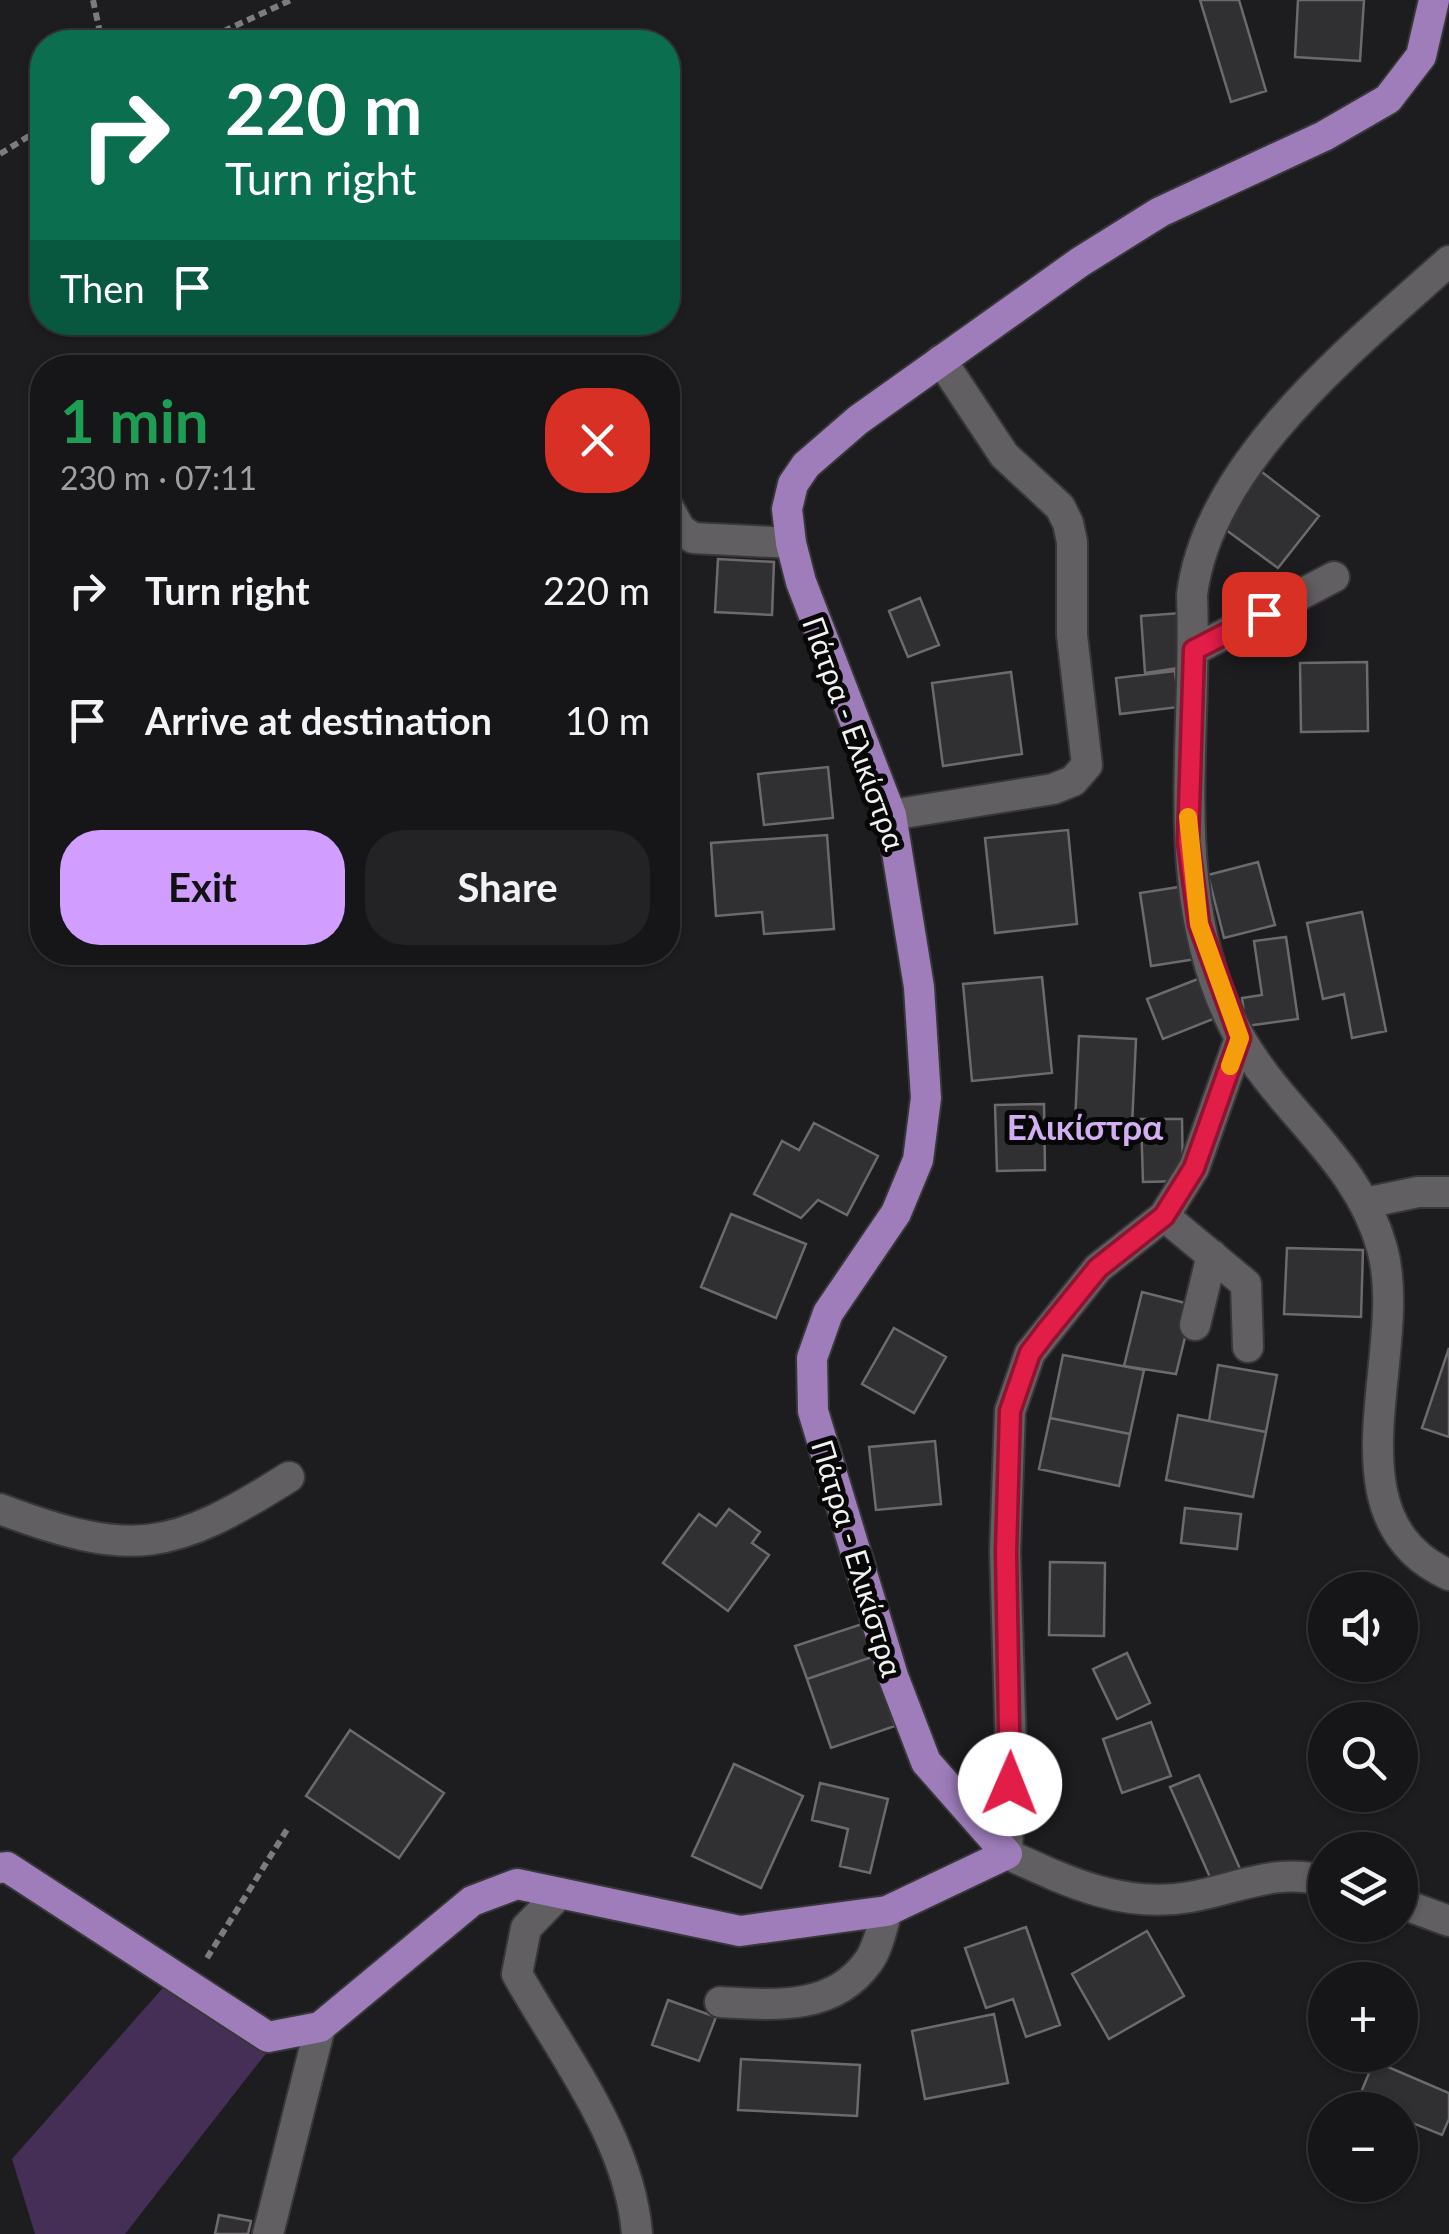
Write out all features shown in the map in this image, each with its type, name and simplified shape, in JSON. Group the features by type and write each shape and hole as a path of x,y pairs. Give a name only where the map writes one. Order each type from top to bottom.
{"main road":[{"name":"Πάτρα - Ελικίστρα","path":"1007,1854 926,1762 894,1676 814,1411 812,1358 828,1313 896,1213 918,1160 926,1098 919,987 890,816 801,582 787,509 793,484 806,464 940,360 1160,212 1324,136 1388,99 1421,56 1434,0"},
{"path":"2,1866 268,2037 295,2035 320,2027 472,1901 517,1884 740,1931 887,1911 1007,1854"}],"street":[{"path":"1449,262 1255,450 1220,508 1200,556 1192,596 1188,842 1199,924 1240,1038 1365,1203 1384,1254 1388,1300 1379,1460 1388,1516 1414,1557 1449,1575"},
{"path":"890,816 1054,789 1073,780 1087,764 1072,635 1072,542 1068,524 1060,507 1004,455 940,360"},
{"path":"680,529 694,538 791,542"},
{"path":"1194,650 1334,577"},
{"path":"1240,1038 1194,1168 1164,1216 1098,1268 1061,1312 1030,1353 1010,1411 1006,1552 1011,1748 1007,1854 1104,1895 1148,1900 1190,1897 1284,1875 1308,1879"},
{"path":"1365,1203 1418,1192 1449,1192"},
{"path":"1164,1216 1246,1284 1248,1347"},
{"path":"1195,1326 1212,1254"},
{"path":"0,1509 94,1537 152,1542 218,1522 289,1477"},
{"path":"560,1893 526,1928 517,1974 606,2130 628,2181 636,2234"},
{"path":"1418,1910 1449,1921"},
{"path":"720,2002 780,2006 838,1993 870,1960 887,1911"},
{"path":"268,2234 320,2027"}],"path":[{"path":"94,0 100,30"},
{"path":"226,30 291,0"},
{"path":"0,154 30,135"},
{"path":"190,1985 288,1828"}],"shaded area":[{"path":"168,1982 267,2052 125,2234 35,2234 12,2159"}],"building":[{"path":"1200,0 1239,0 1266,91 1231,102"},
{"path":"1298,0 1364,0 1360,61 1295,57"},
{"path":"1258,469 1319,516 1278,568 1222,527"},
{"path":"718,559 774,562 772,615 715,612"},
{"path":"920,598 939,645 908,657 889,611"},
{"path":"1181,613 1185,667 1145,673 1141,616"},
{"path":"1367,662 1368,731 1301,732 1300,663"},
{"path":"1175,671 1179,707 1120,714 1116,678"},
{"path":"1011,672 1022,754 943,766 932,683"},
{"path":"828,767 833,818 764,825 758,774"},
{"path":"1068,830 1077,924 995,933 985,838"},
{"path":"827,835 834,929 764,934 762,912 716,916 711,843"},
{"path":"1258,862 1275,925 1224,938 1208,875"},
{"path":"1185,886 1196,959 1151,966 1140,893"},
{"path":"1362,912 1386,1031 1352,1038 1344,994 1323,999 1307,923"},
{"path":"1286,937 1298,1019 1246,1026 1242,998 1262,995 1254,941"},
{"path":"1042,977 1052,1073 972,1081 963,984"},
{"path":"1203,977 1218,1017 1163,1039 1147,999"},
{"path":"1079,1036 1136,1039 1132,1126 1075,1123"},
{"path":"1044,1104 1045,1170 997,1171 995,1105"},
{"path":"1141,1119 1182,1119 1183,1181 1143,1182"},
{"path":"814,1123 878,1156 847,1215 818,1200 801,1218 754,1194 782,1141 799,1150"},
{"path":"731,1214 806,1244 776,1318 701,1287"},
{"path":"1287,1248 1363,1250 1361,1317 1284,1314"},
{"path":"1142,1292 1193,1305 1176,1374 1124,1366"},
{"path":"894,1328 946,1357 914,1413 862,1384"},
{"path":"1449,1348 1449,1437 1422,1428"},
{"path":"1063,1355 1144,1370 1130,1434 1050,1418"},
{"path":"1218,1365 1277,1375 1266,1432 1209,1421"},
{"path":"1178,1415 1266,1432 1253,1497 1166,1480"},
{"path":"1050,1418 1130,1434 1119,1486 1039,1469"},
{"path":"935,1441 941,1504 876,1510 869,1447"},
{"path":"1185,1508 1241,1514 1237,1549 1181,1543"},
{"path":"729,1509 760,1532 752,1543 769,1555 728,1611 663,1563 699,1514 716,1526"},
{"path":"1050,1562 1105,1563 1104,1636 1049,1635"},
{"path":"862,1624 872,1657 807,1679 795,1646"},
{"path":"1127,1653 1150,1703 1117,1719 1093,1669"},
{"path":"872,1657 895,1726 831,1748 807,1679"},
{"path":"1151,1722 1171,1776 1122,1793 1103,1739"},
{"path":"350,1730 444,1793 399,1858 306,1796"},
{"path":"734,1764 803,1796 761,1888 692,1856"},
{"path":"1199,1775 1241,1871 1213,1884 1170,1787"},
{"path":"820,1783 888,1799 870,1873 840,1866 848,1829 812,1820"},
{"path":"1026,1927 1060,2025 1026,2037 1013,1999 986,2008 965,1948"},
{"path":"1147,1931 1184,1996 1109,2039 1072,1974"},
{"path":"668,2000 716,2017 699,2061 652,2045"},
{"path":"994,2014 1008,2083 925,2099 912,2031"},
{"path":"741,2059 860,2065 857,2116 738,2110"},
{"path":"1369,2072 1400,2072 1449,2093 1449,2119 1442,2135 1418,2125 1418,2092 1362,2090"},
{"path":"219,2215 251,2221 248,2234 215,2234"}],"slow traffic":[{"path":"1188,817 1199,924 1240,1038 1230,1066"}],"district":[{"name":"Ελικίστρα","path":"1085,1126"}],"route":[{"path":"1010,1784 1006,1552 1010,1411 1030,1353 1098,1268 1164,1216 1194,1168 1240,1038 1199,924 1188,842 1188,754 1194,650 1264,614"}]}
